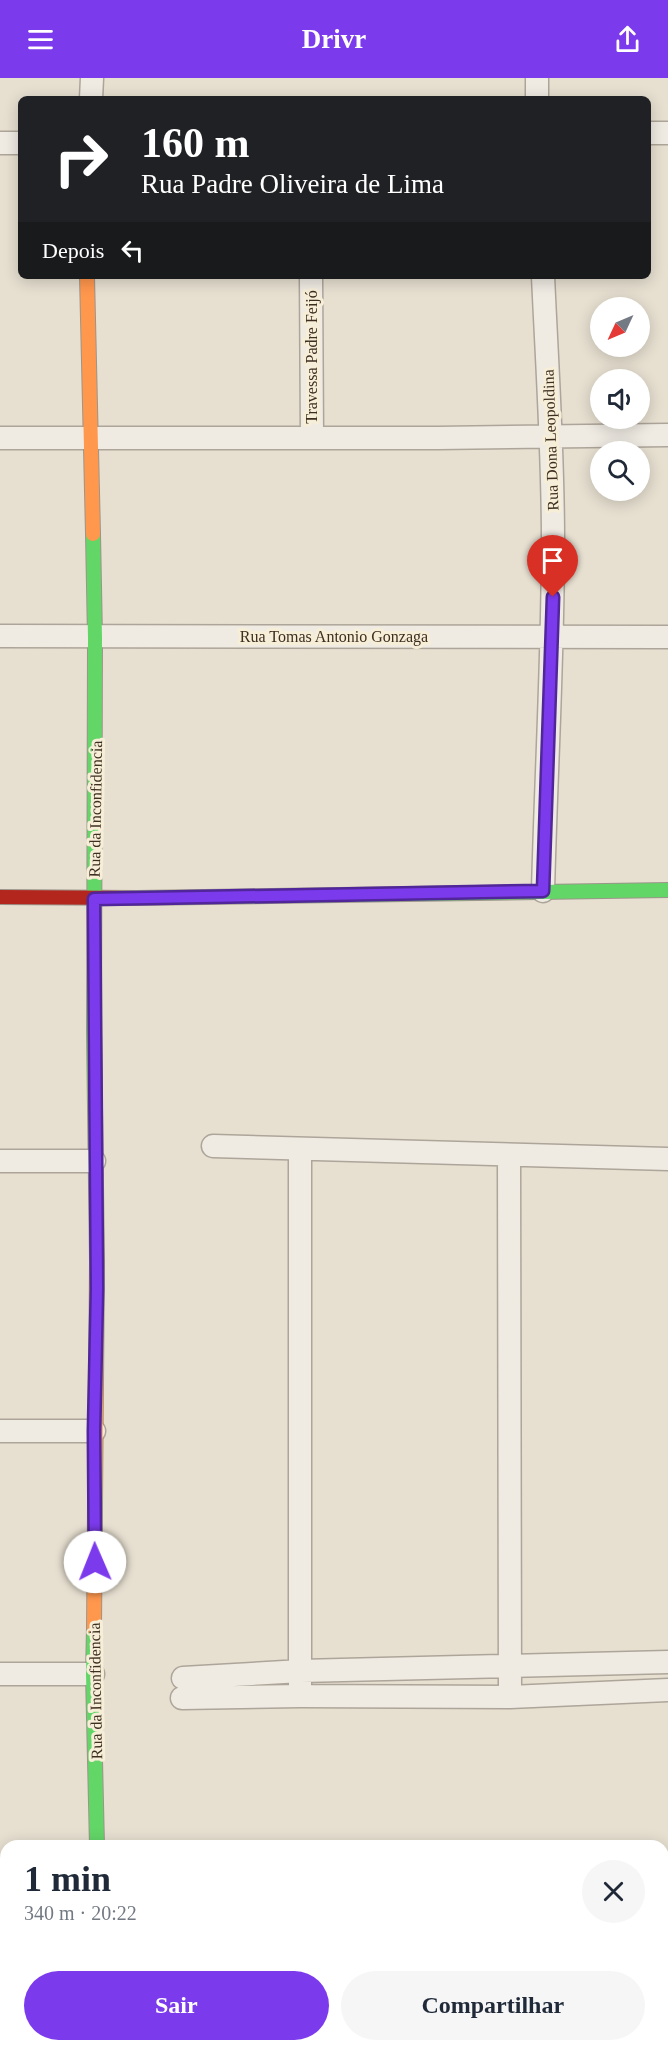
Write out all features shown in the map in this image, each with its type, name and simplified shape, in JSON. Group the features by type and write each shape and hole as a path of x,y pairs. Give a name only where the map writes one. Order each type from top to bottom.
{"street":[{"path":"91,96 92,78"},
{"path":"537,78 537,96"},
{"path":"651,133 668,133"},
{"path":"0,143 18,143"},
{"name":"Rua da Inconfidencia","path":"87,279 95,638 94,1161 97,1289 93,1674 97,1840"},
{"name":"Travessa Padre Feijó","path":"311,279 312,438"},
{"name":"Rua Dona Leopoldina","path":"543,279 553,538 543,891"},
{"path":"0,438 668,435"},
{"name":"Rua Tomas Antonio Gonzaga","path":"0,636 95,638 668,637"},
{"path":"0,897 94,899 668,890"},
{"path":"213,1146 668,1160"},
{"path":"300,1150 300,1696"},
{"path":"509,1156 510,1697"},
{"path":"0,1161 94,1161"},
{"path":"0,1431 94,1431"},
{"path":"668,1662 301,1671 237,1675 182,1688 231,1698 510,1697 668,1690"},
{"path":"0,1674 93,1674"}],"traffic: fast":[{"path":"93,534 97,1262"},
{"path":"136,898 668,890"},
{"path":"94,1628 97,1840"}],"traffic: slow":[{"path":"87,279 93,534"},
{"path":"94,1628 97,1262"}],"traffic: jam":[{"path":"0,897 136,898"}],"route":[{"path":"95,1562 94,1431 97,1289 94,1161 94,899 543,891 553,597"}]}
